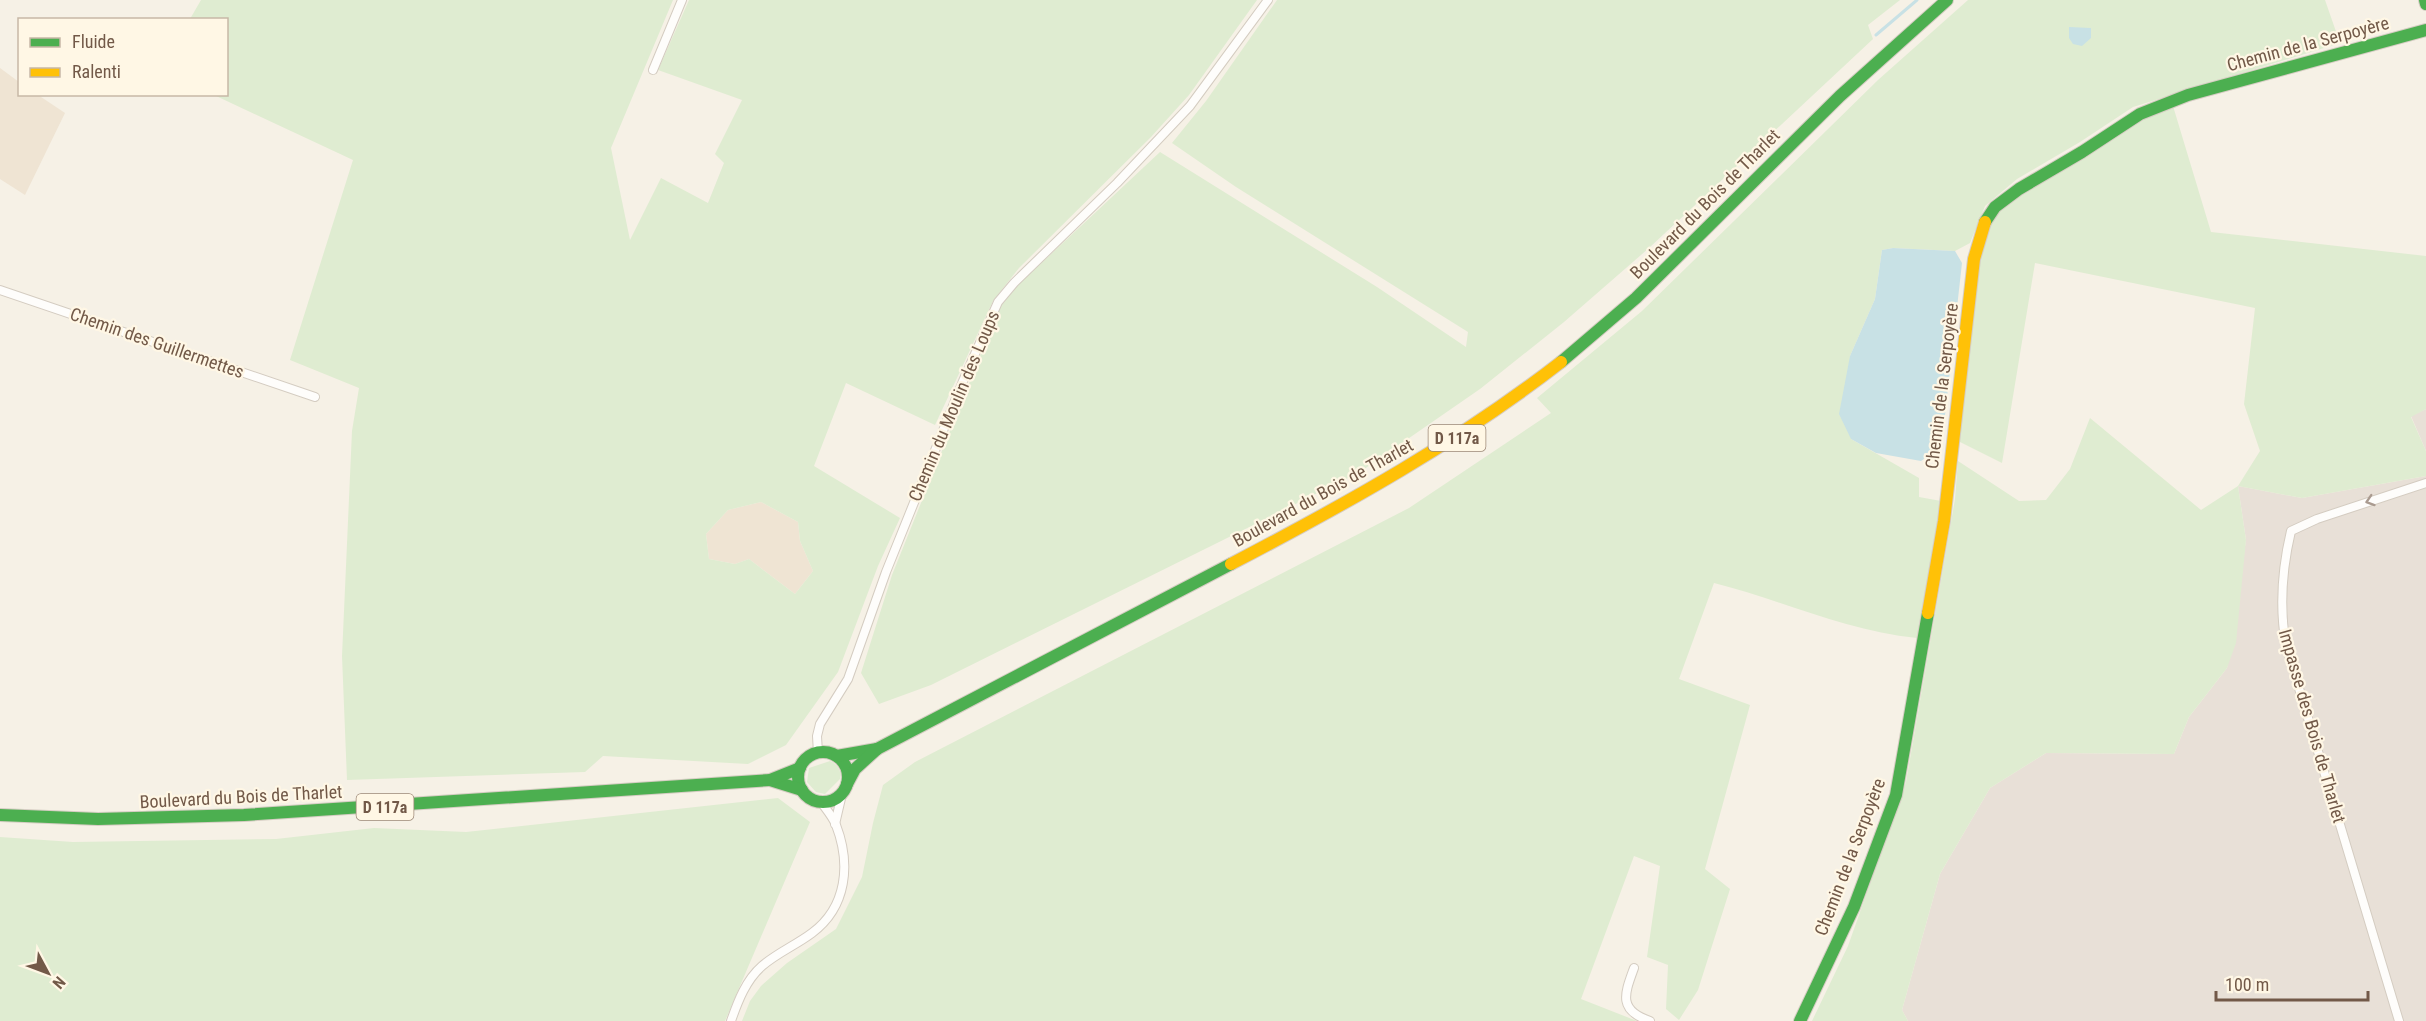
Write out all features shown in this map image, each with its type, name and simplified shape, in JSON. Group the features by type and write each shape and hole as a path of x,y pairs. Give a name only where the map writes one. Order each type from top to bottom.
{"main road":[{"name":"Boulevard du Bois de Tharlet","path":"845,789 855,769 878,749 1373,488 1459,437 1517,396 1612,320 1856,80 1947,0"},
{"name":"Chemin de la Serpoyère","path":"1800,1021 1854,907 1896,795 1944,521 1974,260 1985,222 1995,207 2019,189 2156,106 2188,94 2426,30"},
{"name":"Boulevard du Bois de Tharlet","path":"837,756 878,749"},
{"path":"825,752 837,756 848,771 845,789 836,799 821,802 807,796 802,790 798,775 804,761 818,753 825,752"},
{"name":"Boulevard du Bois de Tharlet","path":"0,815 132,820 278,815 770,780 800,768"},
{"name":"Boulevard du Bois de Tharlet","path":"770,780 802,790"}],"street":[{"path":"653,70 682,0"},
{"name":"Chemin du Moulin des Loups","path":"818,753 817,736 820,724 848,679 890,561 963,381 998,302 1014,283 1156,144 1190,106 1268,0"},
{"name":"Chemin des Guillermettes","path":"0,290 315,397"},
{"name":"Impasse des Bois de Tharlet","path":"2399,1021 2286,645 2282,622 2282,587 2291,531 2317,519 2426,483"},
{"path":"836,824 845,789"},
{"path":"731,1021 741,994 761,966 813,933 831,915 840,899 845,881 836,824 821,802"},
{"path":"1634,968 1624,997 1628,1007 1650,1021"}],"shaded area":[{"path":"0,68 18,81 18,96 40,96 65,113 25,195 0,179"},
{"path":"2426,409 2426,451 2411,416"},
{"path":"2426,476 2426,1021 1908,1021 1902,1010 1940,874 1990,788 2046,753 2174,754 2189,717 2227,668 2246,540 2238,486 2302,498"},
{"path":"761,502 798,522 800,541 813,571 795,594 749,559 735,564 709,559 706,534 728,510"}],"green space":[{"path":"201,0 673,0 611,148 630,240 661,178 708,203 724,163 715,154 742,100 658,70 689,0 1257,0 1189,95 1151,137 1019,268 993,301 935,425 846,383 814,466 900,518 878,566 838,672 786,745 748,764 603,756 585,772 347,780 342,656 352,431 359,388 290,360 353,160 216,96 228,96 228,18 191,18","holes":["761,502 798,522 800,541 813,571 795,594 749,559 735,564 709,559 706,534 728,510"]},
{"path":"1277,0 1900,0 1868,25 1873,39 1649,248 1564,322 1480,389 1360,472 931,685 879,704 861,673 892,575 1003,299 1160,152 1377,287 1466,347 1468,332 1236,187 1172,143 1206,101"},
{"path":"1968,0 2325,0 2340,43 2133,107 2017,179 1985,206 1970,243 1955,251 1893,248 1882,250 1875,299 1850,356 1851,439 1919,478 1919,497 1941,501 1917,638 1839,622 1714,583 1679,679 1750,705 1705,869 1730,889 1698,990 1679,1020 1666,1009 1668,965 1647,957 1660,866 1634,856 1581,999 1637,1021 742,1021 750,1001 761,986 787,963 836,929 862,877 883,785 915,762 1409,508 1551,413 1537,398 1642,311 1878,80"},
{"path":"2173,106 2211,232 2426,256 2426,409 2411,417 2426,451 2426,476 2302,498 2238,486 2260,451 2244,404 2255,308 2035,263 2002,463 1958,441 1979,255 1988,224 1996,212 2025,189 2146,114"},
{"path":"2090,418 2201,510 2238,486 2246,540 2236,643 2227,668 2189,717 2174,754 2046,753 1990,788 1940,874 1902,1010 1908,1021 1812,1021 1848,946 1906,782 1955,499 1958,461 2019,501 2046,500 2070,469"},
{"path":"830,761 838,768 840,779 825,794 816,792 807,782 809,768"},
{"path":"778,798 810,822 725,1021 0,1021 0,837 73,842 276,839 374,828 466,832"}],"water":[{"path":"2069,27 2091,28 2091,38 2082,46 2073,44 2069,38"},
{"path":"1893,248 1955,251 1962,263 1945,415 1935,451 1921,461 1876,453 1851,439 1839,414 1850,356 1875,299 1882,250"}],"waterway":[{"path":"1876,35 1917,0"}],"traffic: fast":[{"path":"1561,362 1636,298 1840,96 1947,0"},
{"path":"2425,0 2426,4"},
{"path":"1985,222 1995,207 2019,189 2140,114 2188,95 2426,30"},
{"path":"847,784 855,769 877,749 1231,564"},
{"path":"1800,1021 1854,907 1896,795 1928,613"},
{"path":"837,756 877,749"},
{"path":"823,752 841,759 848,777 841,795 823,802 805,795 798,777 805,759 823,752"},
{"path":"0,815 98,819 244,815 770,780 800,768"},
{"path":"770,780 802,790"}],"traffic: slow":[{"path":"1928,613 1944,521 1974,259 1985,222"},
{"path":"1231,564 1317,518 1442,445 1561,362"}]}
